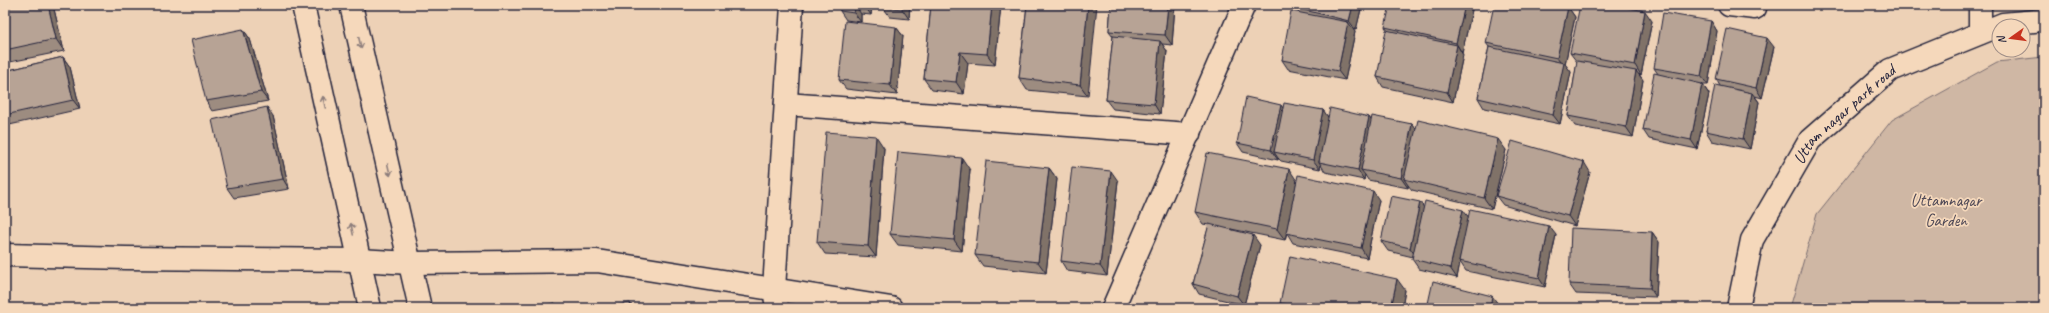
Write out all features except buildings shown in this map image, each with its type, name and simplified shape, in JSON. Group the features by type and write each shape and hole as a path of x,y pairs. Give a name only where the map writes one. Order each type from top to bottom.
{"street":[{"path":"303,5 370,308"},
{"path":"351,5 420,308"},
{"path":"776,299 792,5"},
{"path":"1113,308 1244,5"},
{"path":"1729,5 1754,8"},
{"path":"1980,5 1980,33"},
{"name":"Uttam nagar park road","path":"1738,308 1752,240 1810,140 1890,70 2003,24 2044,20"},
{"path":"786,104 1188,134"},
{"path":"5,255 126,258 359,260 410,263 597,261 776,299 891,308"}],"green space":[{"name":"Uttamnagar Garden","path":"2044,57 2044,308 1790,308 1817,214 1892,120 1997,62"}]}
